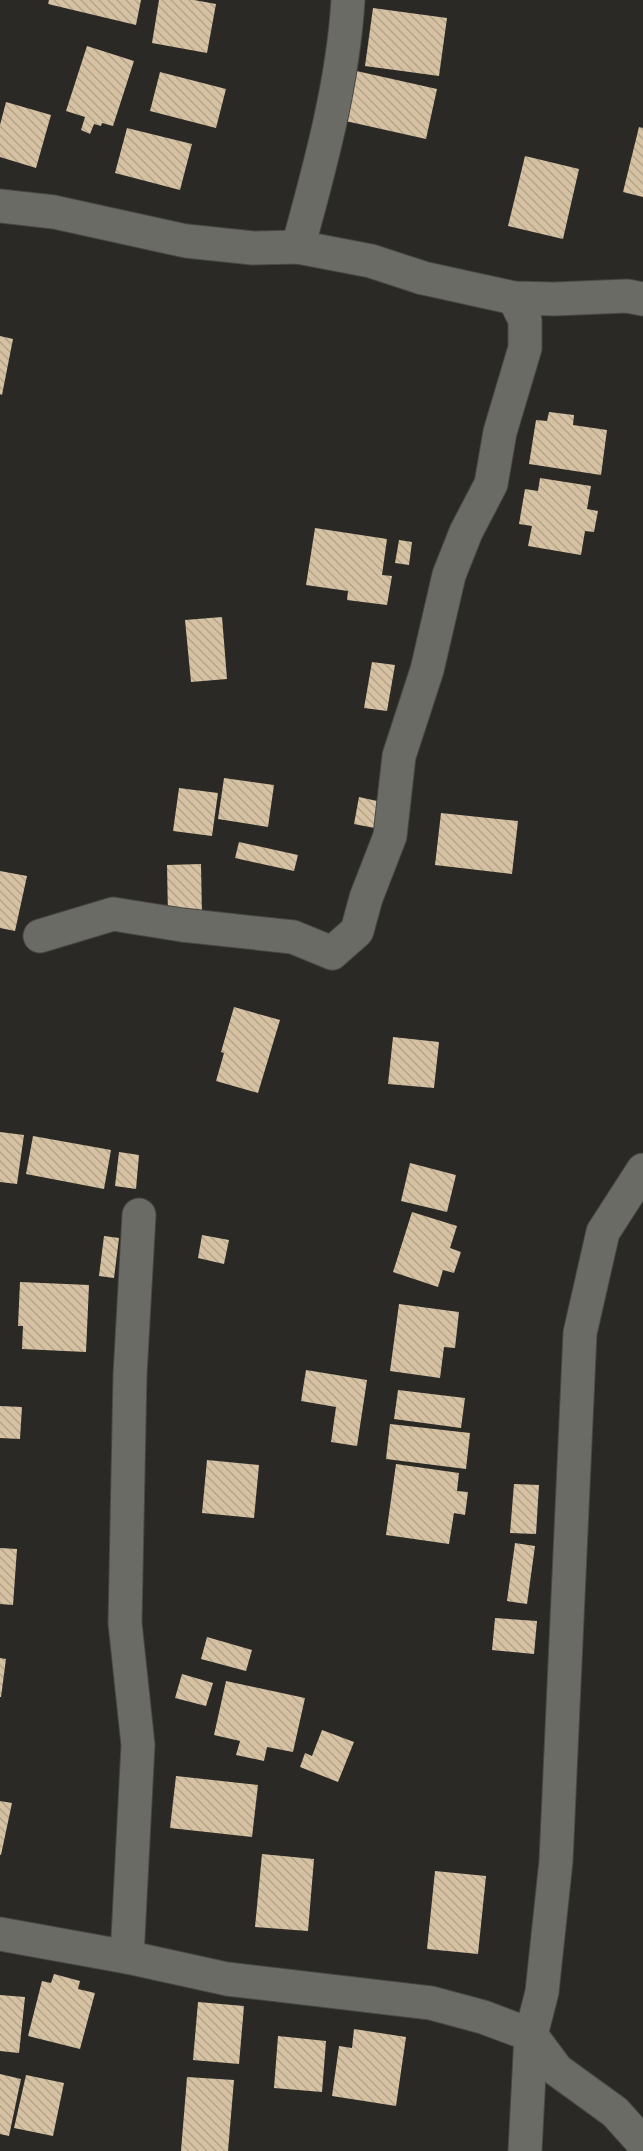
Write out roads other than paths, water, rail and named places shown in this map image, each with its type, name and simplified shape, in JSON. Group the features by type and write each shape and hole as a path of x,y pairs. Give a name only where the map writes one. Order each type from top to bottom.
{"street":[{"path":"298,247 334,99 347,28 348,0"},
{"path":"0,206 54,212 186,241 254,248 298,247 371,261 423,278 513,298 627,296 643,299"},
{"path":"40,936 112,914 182,925 293,937 332,953 357,931 366,898 390,836 399,756 427,670 450,575 466,532 491,484 500,432 525,348 525,320 513,298"},
{"path":"525,2151 531,2035 542,1992 556,1861 580,1333 603,1232 643,1170"},
{"path":"127,1957 138,1745 125,1623 130,1375 139,1215"},
{"path":"0,1934 127,1957 227,1979 431,2003 483,2017 531,2035 557,2070 615,2112 643,2143"}]}
